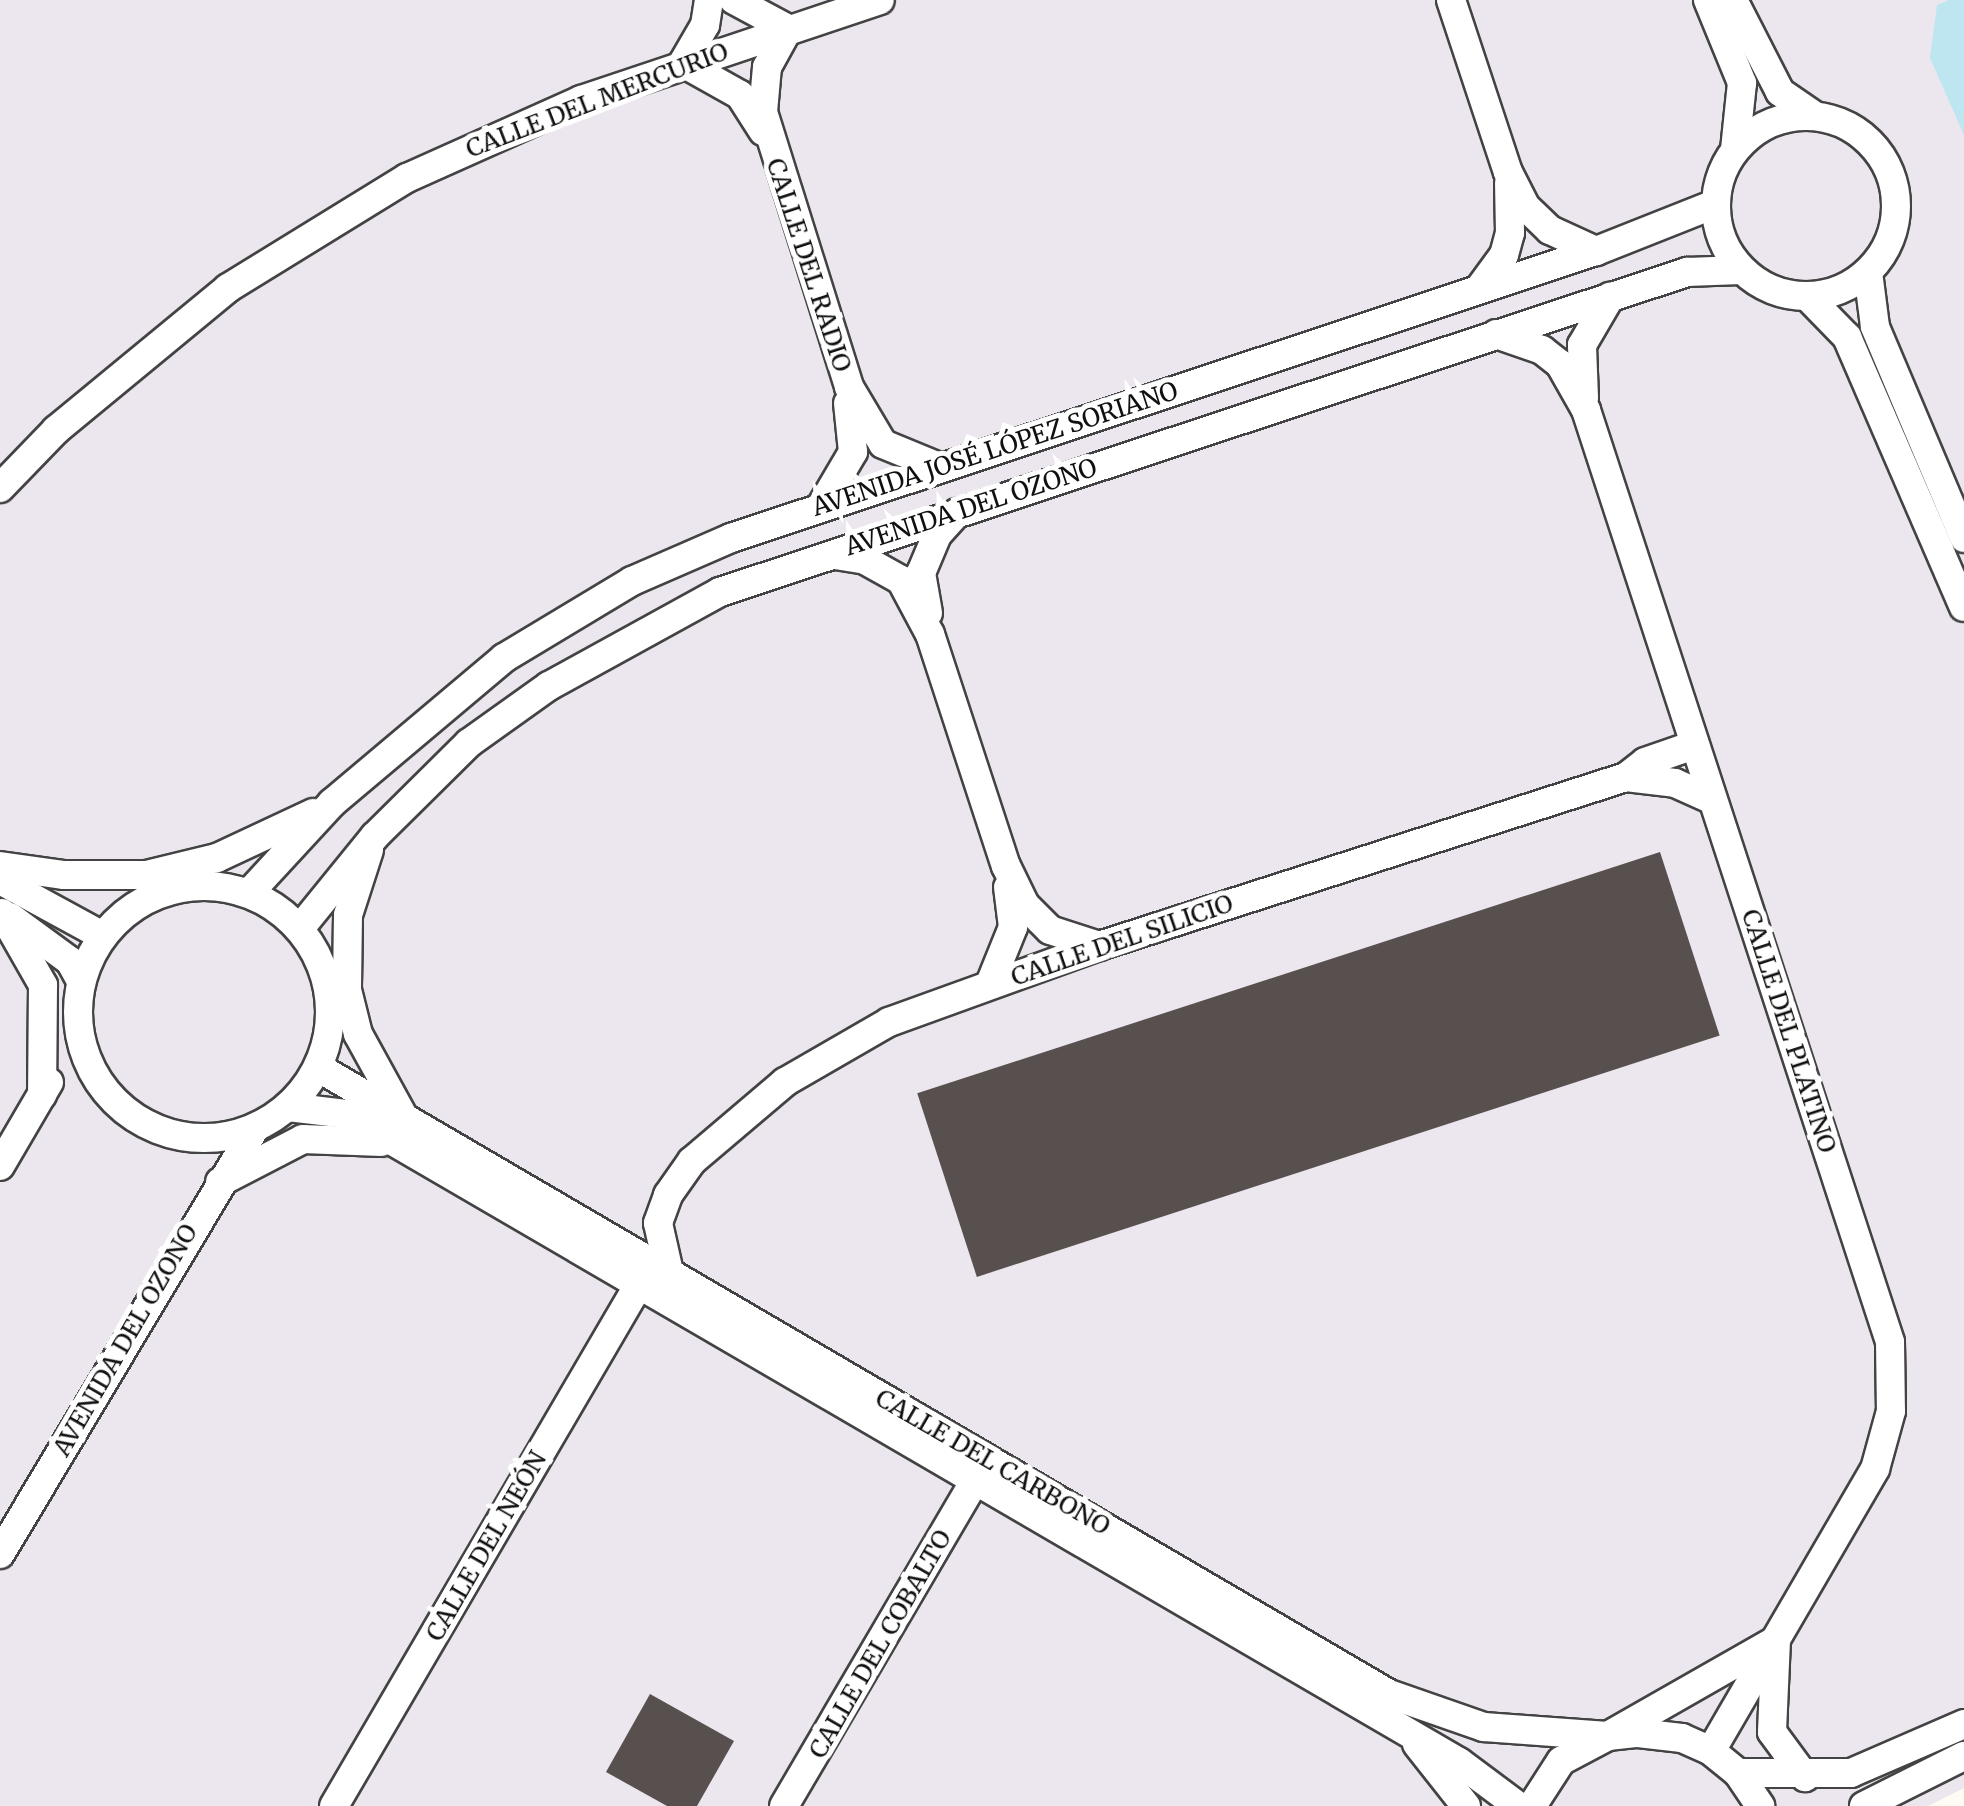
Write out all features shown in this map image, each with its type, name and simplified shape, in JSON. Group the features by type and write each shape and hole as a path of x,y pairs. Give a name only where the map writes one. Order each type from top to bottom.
{"street":[{"path":"682,63 705,26 709,0"},
{"path":"734,0 788,29"},
{"name":"CALLE DEL MERCURIO","path":"0,488 132,364 228,288 321,226 490,136 682,63 880,0"},
{"path":"1452,0 1508,172 1535,217 1596,251"},
{"path":"1708,0 1742,83 1735,150 1715,204 1718,228 1741,270 1772,290 1808,297 1840,290 1868,272 1896,221 1896,192 1868,140 1815,116 1780,92 1734,0"},
{"name":"CALLE DEL RADIO","path":"788,29 763,90 769,142 849,387 883,444 939,467"},
{"name":"CALLE DEL RADIO","path":"682,63 740,94 769,142"},
{"path":"1735,150 1771,124 1815,116"},
{"path":"1479,289 1504,255 1510,232 1508,172"},
{"name":"AVENIDA JOSÉ LÓPEZ SORIANO","path":"250,892 332,804 504,658 632,581 820,508 1596,251 1715,204"},
{"name":"AVENIDA DEL OZONO","path":"300,927 374,836 470,743 550,686 720,592 1687,272 1741,270"},
{"path":"1868,272 1875,327 1964,538"},
{"name":"CALLE DEL PLATINO","path":"1586,410 1582,345 1610,297"},
{"path":"1808,297 1847,337 1964,607"},
{"name":"CALLE DEL PLATINO","path":"1496,334 1542,350 1560,364 1586,410 1872,1280 1893,1365 1891,1411 1875,1469 1711,1751"},
{"name":"CALLE DEL RADIO","path":"820,508 853,452 849,387"},
{"path":"930,634 921,573 938,534 958,512"},
{"path":"828,554 865,560 902,580 930,634 1006,866 1034,918 1050,930 1099,946"},
{"path":"1680,700 1639,772 1711,799"},
{"name":"CALLE DEL SILICIO","path":"603,1234 639,1222 668,1194 692,1162 785,1082 889,1022 1099,946 1696,752"},
{"name":"AVENIDA JOSÉ LÓPEZ SORIANO","path":"0,866 64,875 146,875 217,858 332,804"},
{"path":"374,836 348,915 347,990 358,1034 404,1117"},
{"path":"990,984 1013,927 1006,866"},
{"path":"0,880 101,935"},
{"path":"0,1166 76,1028 80,979 101,935 143,899 196,884 250,892 300,927 325,970 332,1020 319,1068 288,1107 254,1128 208,1139 162,1132 121,1108 91,1072 76,1028"},
{"path":"1,912 70,961 80,979"},
{"path":"1,912 43,985 42,1095"},
{"name":"CALLE DEL CARBONO","path":"319,1068 1389,1694 1484,1727 1682,1738 1711,1751"},
{"name":"CALLE DEL CARBONO","path":"288,1107 346,1114 1407,1732 1518,1806"},
{"name":"AVENIDA DEL OZONO","path":"0,1554 215,1185 254,1128"},
{"path":"215,1185 302,1139 337,1136 395,1145"},
{"path":"668,1194 658,1222 669,1272"},
{"name":"CALLE DEL NEÓN","path":"334,1806 638,1286"},
{"name":"CALLE DEL COBALTO","path":"784,1806 975,1481"},
{"path":"1532,1806 1562,1762 1776,1640"},
{"name":"CALLE DEL PLATINO","path":"1776,1640 1772,1732 1805,1778"},
{"path":"1738,1774 1805,1778 1864,1769 1964,1724"},
{"name":"CALLE DEL CARBONO","path":"1407,1732 1466,1806"},
{"path":"1711,1751 1738,1774 1760,1806"},
{"path":"1864,1806 1964,1756"}],"shaded area":[{"path":"0,0 1964,0 1964,1788 1928,1806 0,1806"}],"water":[{"path":"1964,0 1964,135 1930,58 1937,5"}],"building":[{"path":"1660,852 1720,1036 977,1277 917,1093"},
{"path":"650,1694 734,1741 697,1806 667,1806 606,1772"}]}
